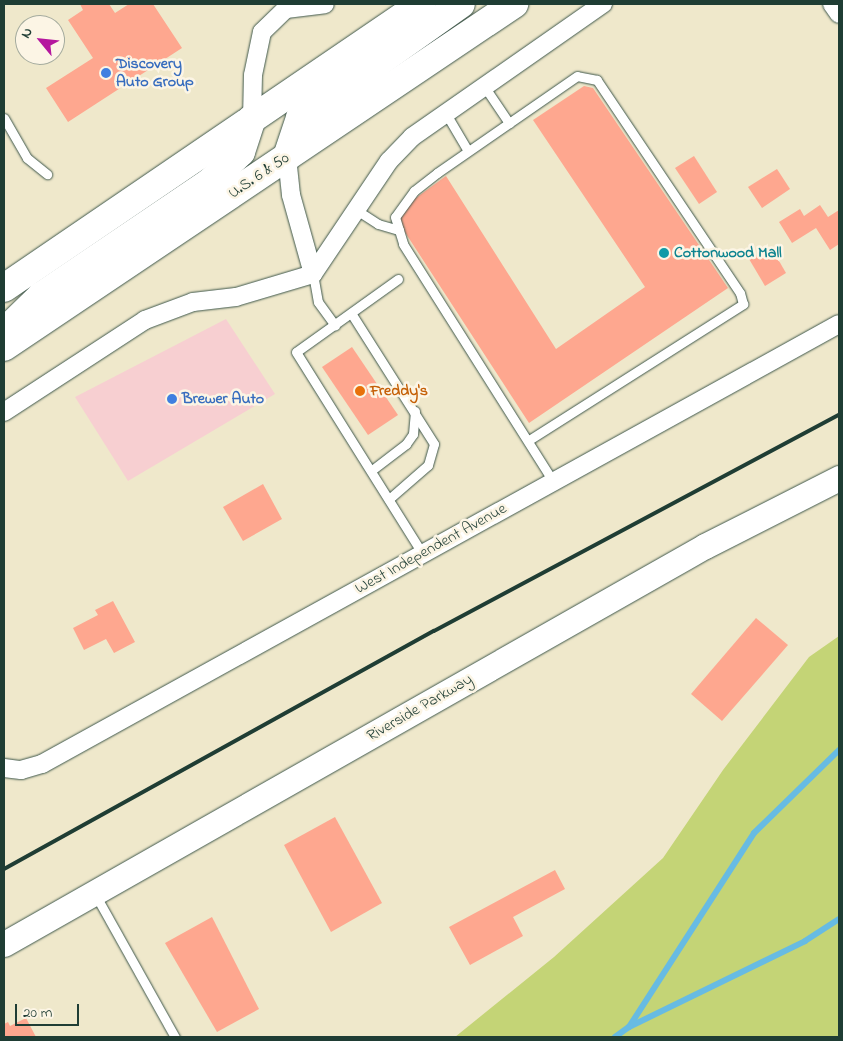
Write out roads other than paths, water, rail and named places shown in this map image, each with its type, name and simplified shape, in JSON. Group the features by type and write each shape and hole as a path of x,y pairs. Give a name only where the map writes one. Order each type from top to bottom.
{"highway":[{"path":"4,288 421,4"},
{"path":"288,157 300,118 461,4"},
{"name":"U.S. 6 & 50","path":"4,347 514,4"},
{"path":"4,332 40,296 210,182 241,152 252,119"}],"main road":[{"name":"Riverside Parkway","path":"4,944 706,546 839,478"}],"street":[{"path":"252,119 253,75 262,32 286,9 325,4"},
{"path":"4,412 145,320 192,302 236,297 313,274 358,211 389,161 412,137 445,112 604,4"},
{"path":"832,4 839,14"},
{"path":"288,157 292,195 313,274"},
{"name":"West Independent Avenue","path":"4,768 21,770 42,764 839,324"}],"lane":[{"path":"529,440 743,304 740,293 596,80 577,76 468,151 414,191 402,204 395,217 403,244 529,440 553,481"},
{"path":"484,86 509,123"},
{"path":"445,112 468,151"},
{"path":"4,118 27,158 47,174"},
{"path":"358,211 378,224 399,230"},
{"path":"313,274 318,302 335,325"},
{"path":"398,279 296,352 372,470 422,553"},
{"path":"350,313 415,411 434,444 434,453 428,465 389,499"},
{"path":"372,470 406,444 413,434 415,411"},
{"path":"95,894 174,1037"}],"waterway":[{"path":"615,1037 629,1027 754,833 839,750"},
{"path":"629,1027 805,941 839,919"}],"railway":[{"path":"4,869 434,631 839,415"}],"place":[{"name":"Discovery Auto Group","path":"106,73"},
{"name":"Cottonwood Mall","path":"664,253"},
{"name":"Freddy's","path":"360,391"},
{"name":"Brewer Auto","path":"172,399"}]}
